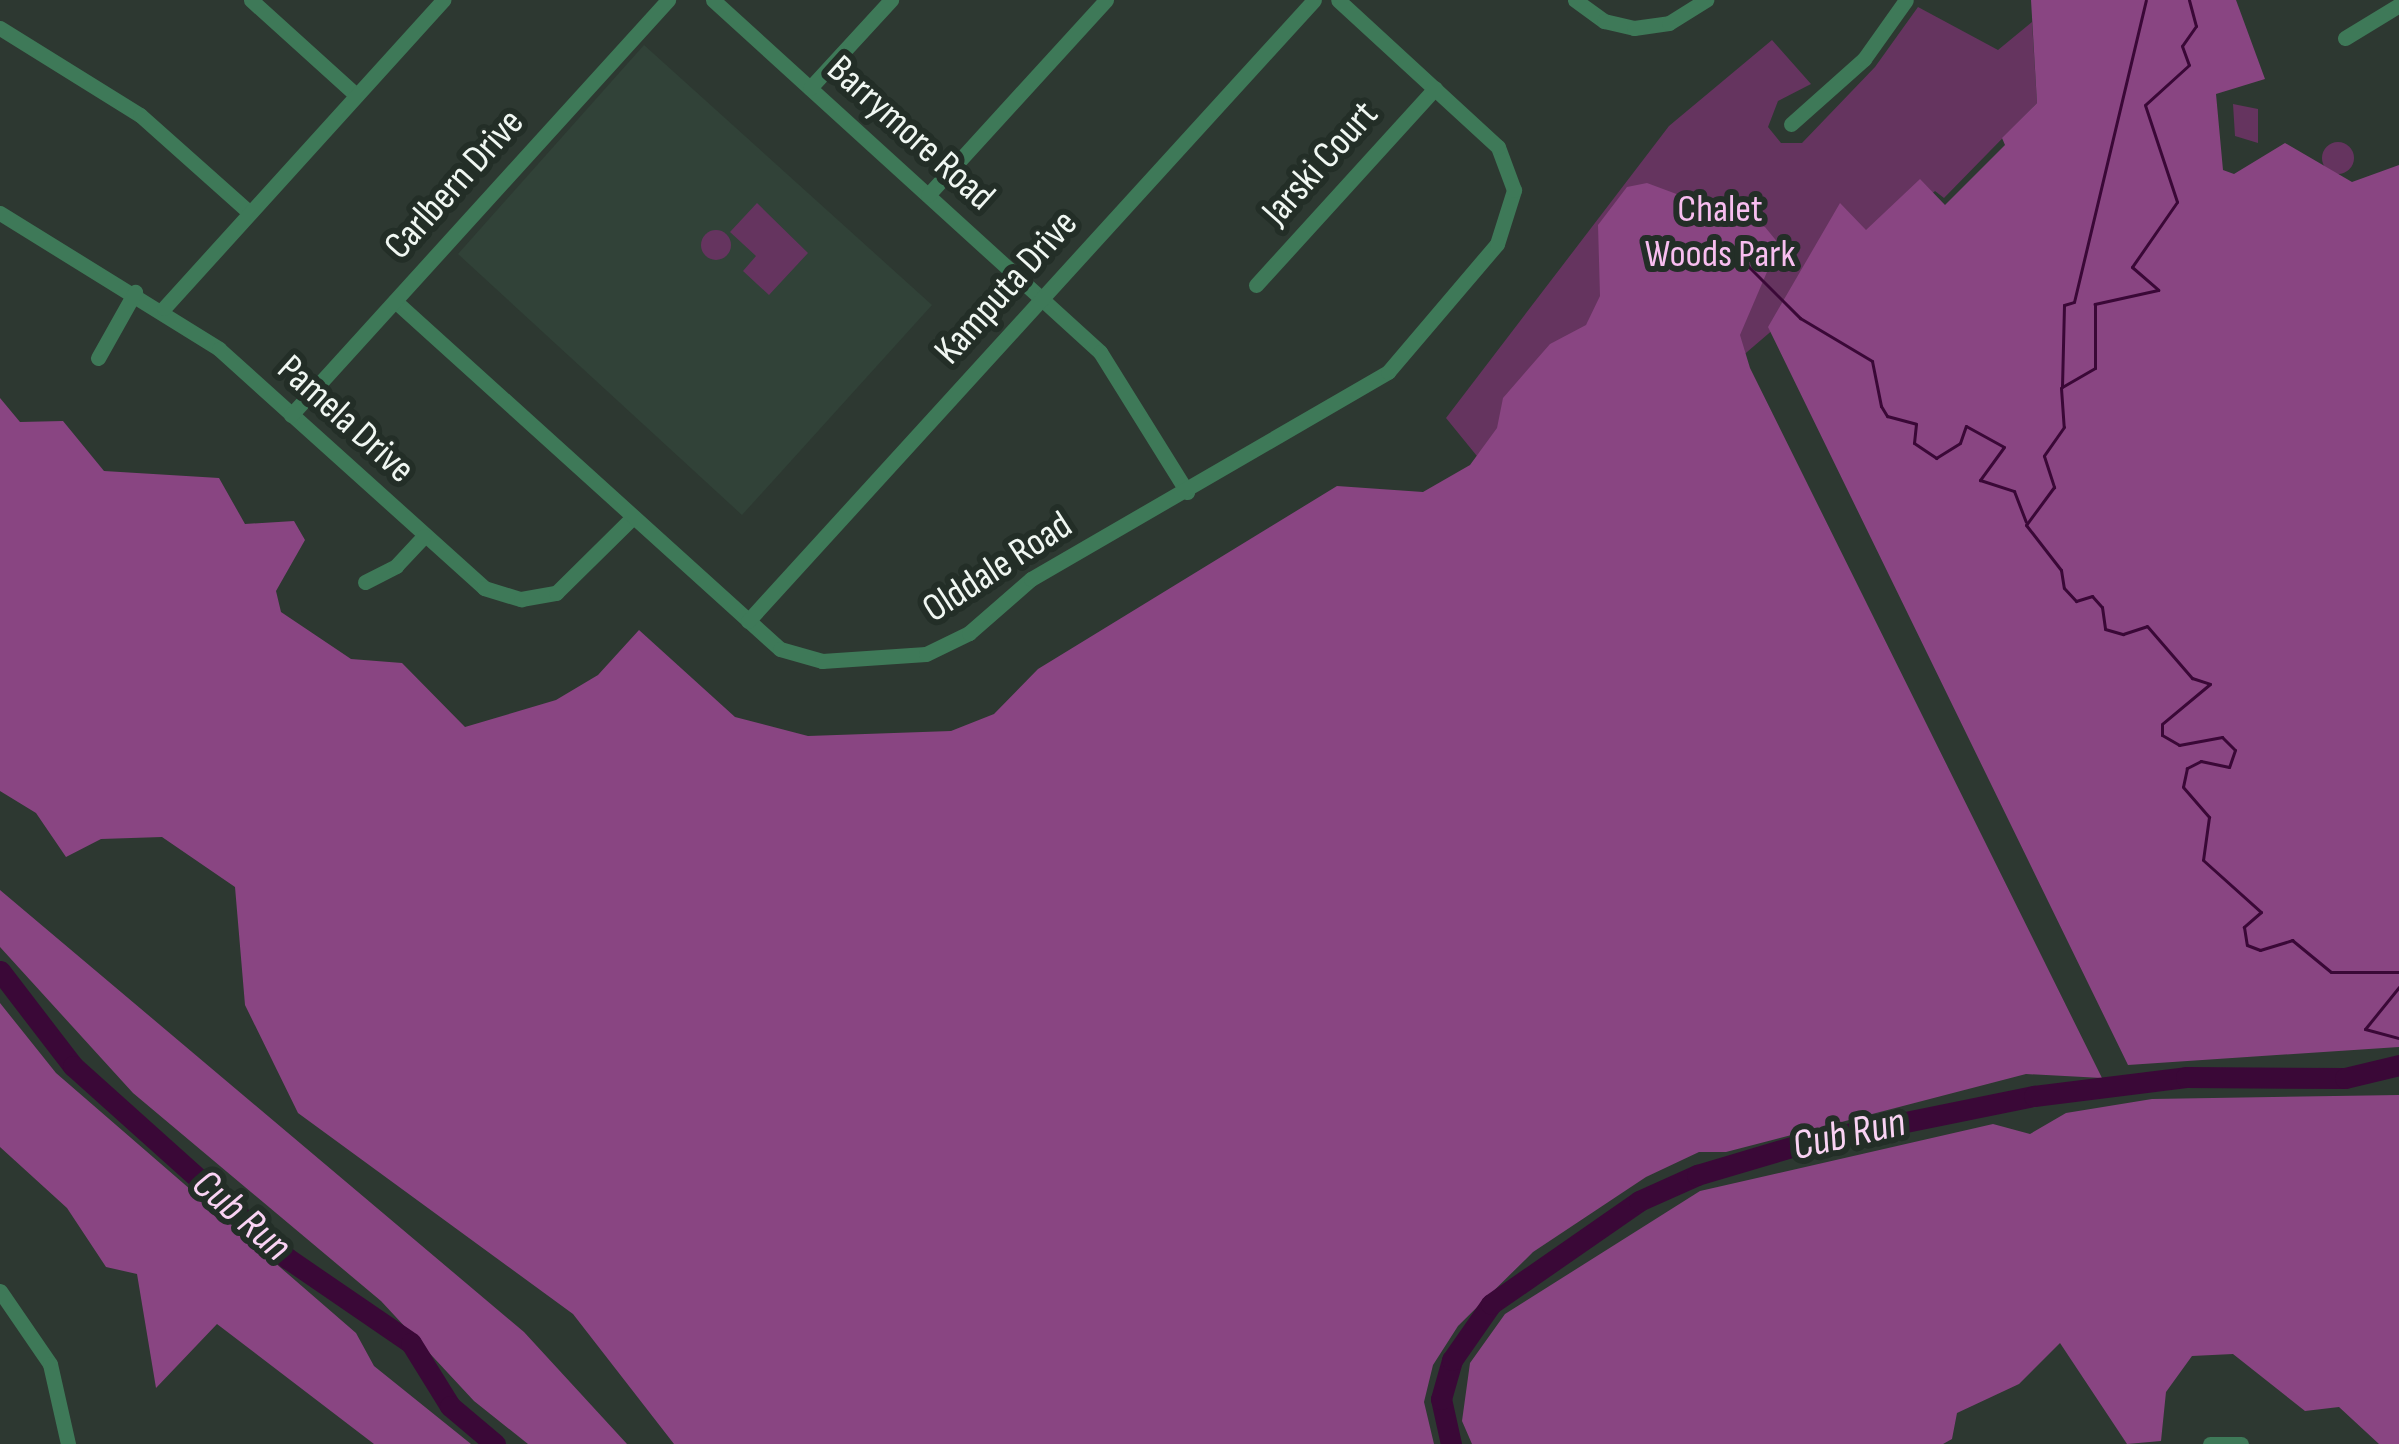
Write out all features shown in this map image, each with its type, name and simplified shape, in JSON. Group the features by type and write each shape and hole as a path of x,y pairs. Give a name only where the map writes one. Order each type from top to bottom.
{"street":[{"path":"251,0 356,95"},
{"path":"164,308 443,0"},
{"name":"Carlbern Drive","path":"291,415 668,0"},
{"name":"Barrymore Road","path":"713,0 1121,376 1186,492"},
{"path":"810,88 891,0"},
{"path":"928,195 1106,0"},
{"name":"Kamputa Drive","path":"748,621 1314,0"},
{"path":"1338,0 1435,88"},
{"path":"1575,0 1604,21 1634,28 1669,23 1706,0"},
{"path":"1791,124 1864,59 1906,0"},
{"path":"2345,38 2399,5"},
{"path":"0,28 140,115 249,212"},
{"name":"Olddale Road","path":"394,301 780,649 810,660 926,654 968,633 1031,579 1388,372 1510,218 1507,162 1435,88"},
{"name":"Jarski Court","path":"1256,285 1435,88"},
{"name":"Pamela Drive","path":"0,212 164,308 484,588 534,598 571,584 633,517"},
{"path":"98,358 135,292"},
{"path":"365,582 396,566 424,536"},
{"path":"0,1291 47,1358 68,1444"},
{"path":"2210,1444 2241,1444"}],"shaded area":[{"path":"644,45 932,305 742,515 458,254"}],"green space":[{"path":"2031,0 2236,0 2265,79 2216,94 2223,170 2234,174 2285,143 2352,182 2399,165 2399,1047 2128,1065 1768,327 1840,203 1866,230 1920,179 1945,205 2005,145 2002,138 2037,103"},
{"name":"Chalet Woods Park","path":"1918,7 1998,50 2032,22 2037,103 1944,198 1935,191 1538,531 1446,418 1669,126 1772,40 1811,84 1778,101 1768,127 1781,143 1802,143 1875,67"},
{"path":"2233,104 2258,109 2258,143 2235,136"},
{"path":"2338,142 2349,147 2354,158 2349,169 2338,174 2327,169 2322,158 2327,147"},
{"path":"1647,183 1765,227 1779,244 1740,335 1750,368 2102,1078 2026,1074 1726,1152 1699,1152 1646,1177 1533,1252 1458,1326 1433,1365 1424,1402 1434,1444 674,1444 573,1314 298,1113 245,1005 235,887 162,837 101,839 66,857 36,813 0,791 0,398 20,422 63,421 104,471 219,478 245,524 294,521 305,540 276,591 281,612 351,659 402,663 465,727 556,700 598,675 639,630 735,717 808,736 951,731 994,714 1038,669 1337,486 1423,492 1470,465 1497,428 1503,398 1550,344 1586,325 1600,296 1598,225 1627,187"},
{"path":"757,203 808,253 769,295 743,271 756,256 730,232"},
{"path":"716,230 727,234 731,245 727,256 716,260 705,256 701,245 705,234"},
{"path":"0,890 524,1332 627,1444 528,1444 474,1401 381,1301 133,1093 0,947"},
{"path":"0,1003 56,1073 356,1333 374,1366 471,1444 374,1444 217,1324 156,1388 137,1274 106,1267 67,1208 0,1147"},
{"path":"2399,1095 2399,1444 2379,1444 2339,1407 2305,1411 2233,1354 2192,1356 2166,1392 2161,1441 2127,1444 2060,1343 2019,1384 1957,1413 1952,1439 1943,1444 1472,1444 1462,1421 1470,1363 1505,1314 1700,1191 1993,1124 2030,1134 2066,1113 2152,1099"}],"waterway":[{"path":"2062,387 2064,305 2074,302 2146,0"},
{"path":"2189,0 2196,26 2182,46 2189,65 2145,105 2177,202 2132,267 2158,290 2095,304 2095,368 2061,388 2064,427 2044,456 2054,487 2026,525 2061,570 2064,588 2076,601 2092,596 2102,607 2105,629 2123,634 2147,626 2192,678 2210,684 2162,724 2162,735 2179,745 2222,737 2235,750 2229,767 2201,761 2187,768 2183,787 2209,817 2203,860 2261,912 2244,927 2247,945 2260,950 2292,940 2331,972 2399,972"},
{"path":"1745,263 1800,318 1872,361 1881,406 1887,416 1916,424 1914,443 1936,458 1960,443 1966,426 2004,447 1980,480 2014,491 2026,522"},
{"name":"Cub Run","path":"0,971 73,1066 287,1258 411,1343 450,1406 495,1444"},
{"path":"2399,987 2365,1029 2399,1038"},
{"name":"Cub Run","path":"1451,1444 1441,1399 1452,1360 1491,1304 1639,1201 1697,1175 1812,1141 2034,1096 2186,1077 2345,1078 2399,1065"}]}
